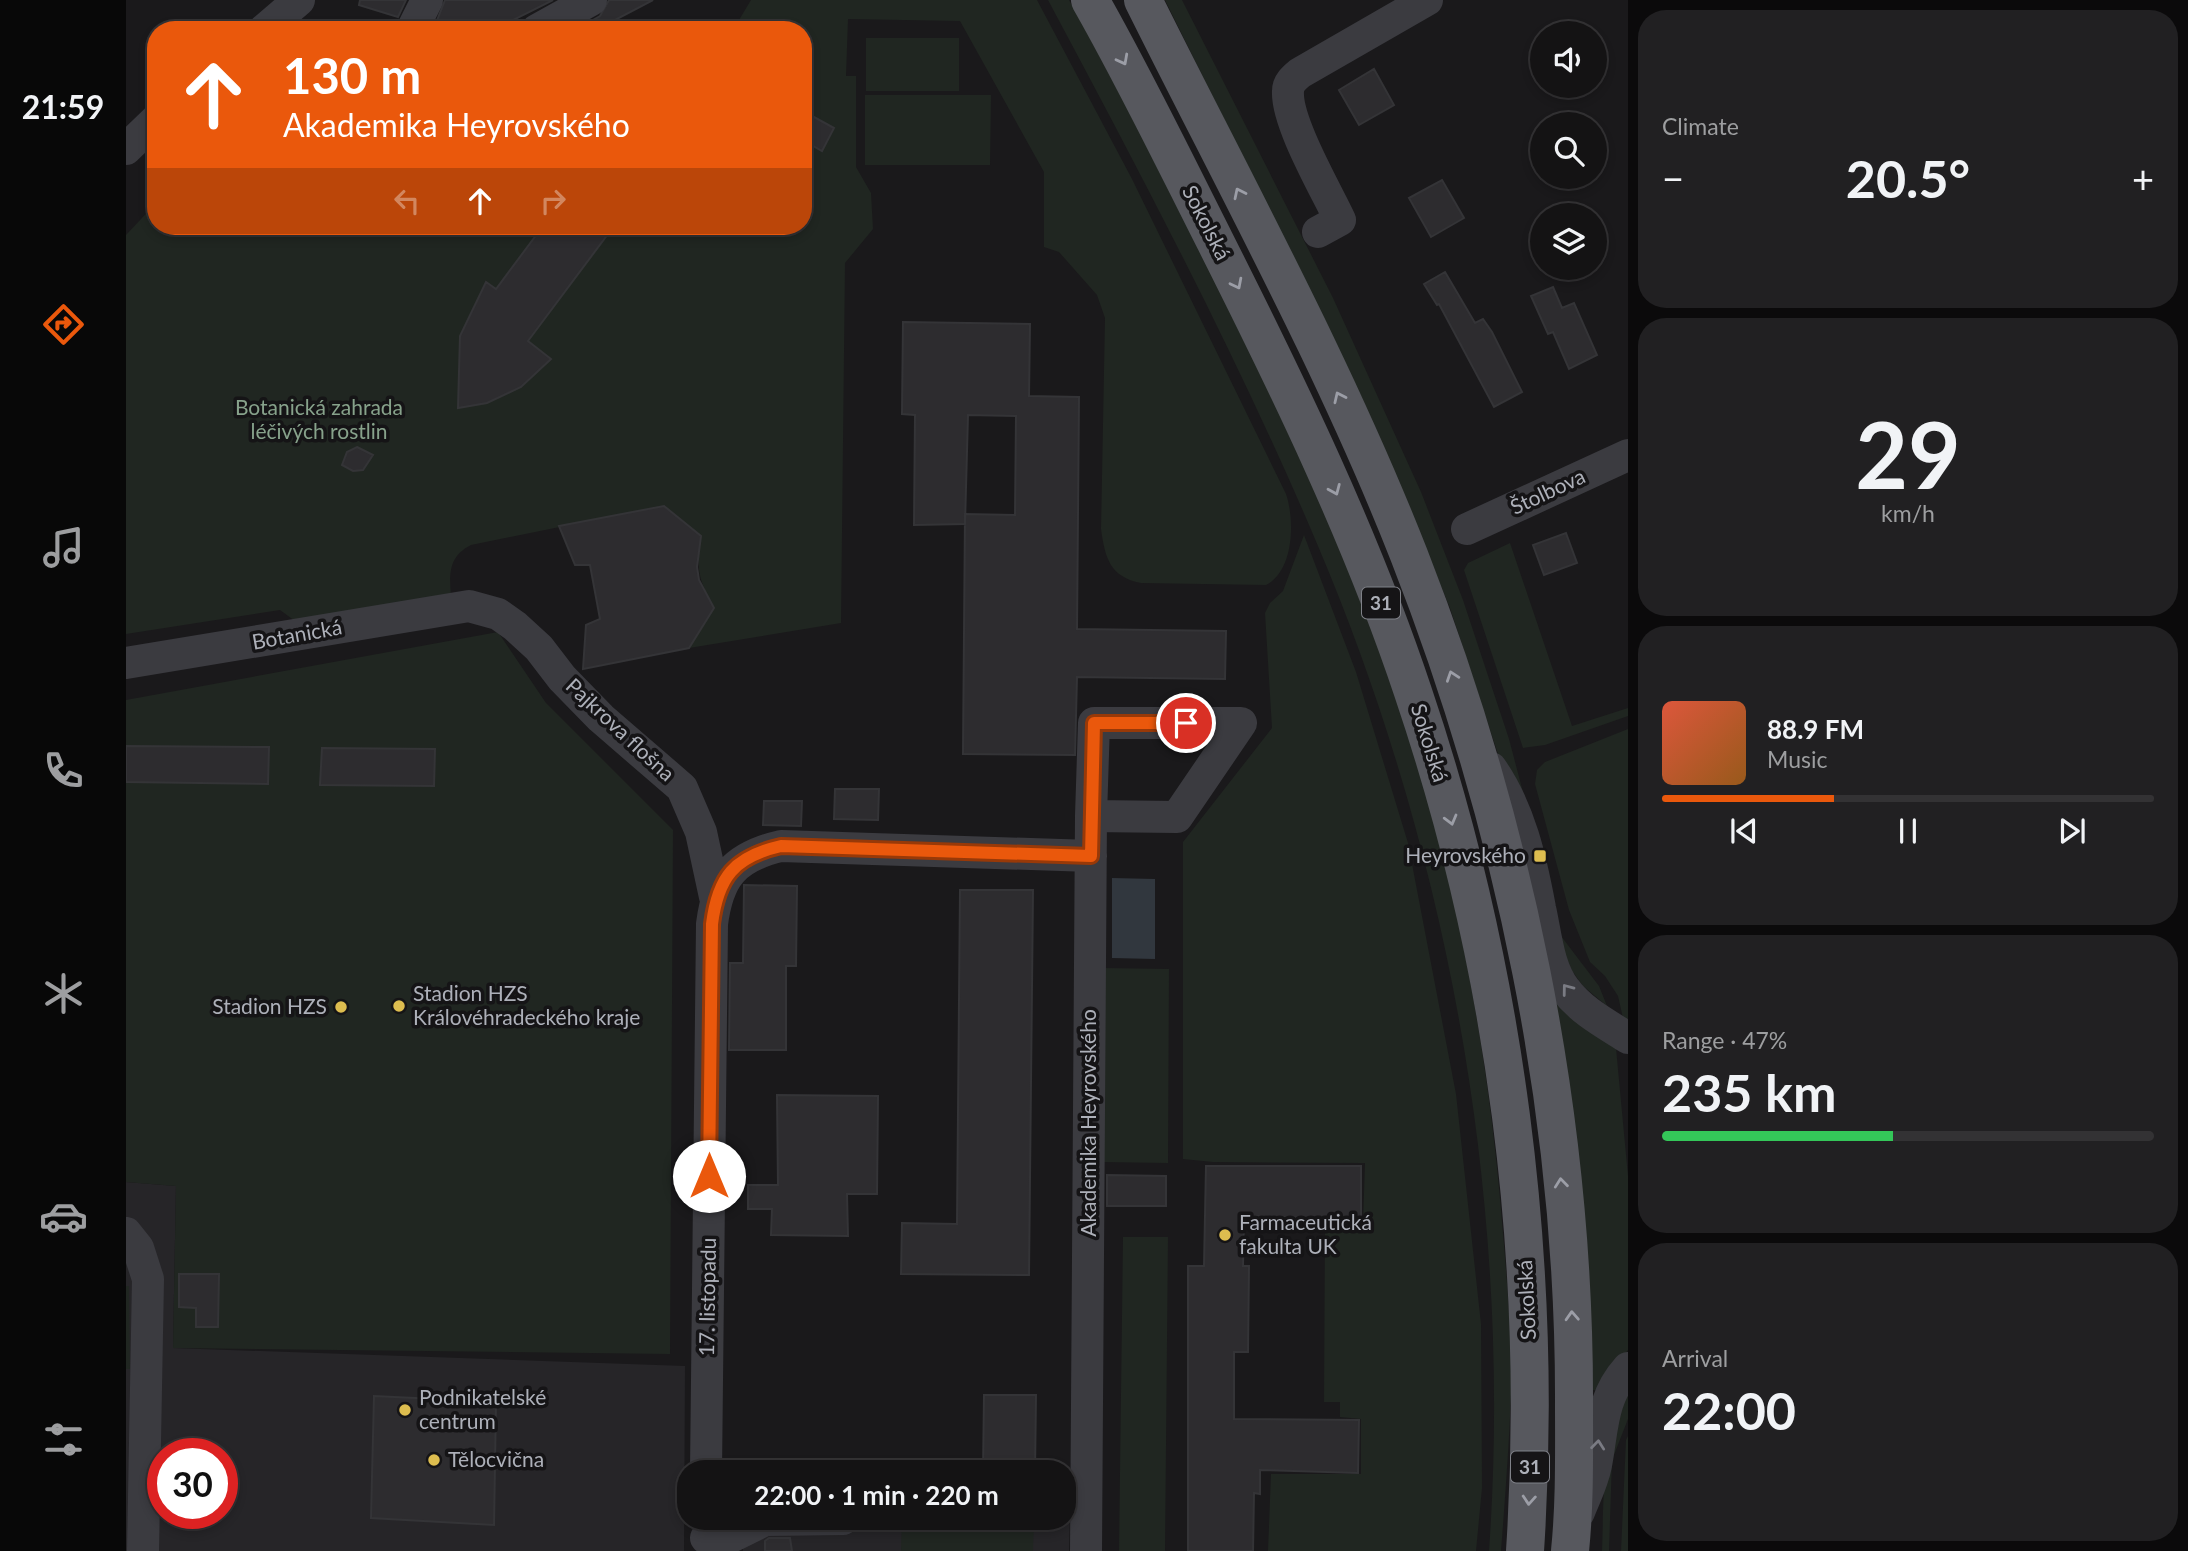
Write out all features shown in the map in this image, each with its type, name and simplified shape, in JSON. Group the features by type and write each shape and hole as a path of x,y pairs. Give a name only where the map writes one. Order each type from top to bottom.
{"main road":[{"name":"Sokolská","path":"1090,0 1265,340 1319,454 1391,629 1443,790 1495,1008 1521,1206 1531,1383 1525,1551"},
{"name":"Sokolská","path":"1143,0 1319,353 1374,472 1429,607 1472,741 1523,935 1552,1102 1568,1238 1574,1348 1571,1542"}],"street":[{"path":"416,21 427,0"},
{"path":"554,21 592,0"},
{"path":"1318,232 1340,220 1294,122 1288,92 1290,82 1300,73 1427,0"},
{"path":"126,149 147,129"},
{"name":"Štolbova","path":"1467,529 1628,456"},
{"name":"Botanická","path":"126,663 469,606"},
{"name":"Pajkrova flošna","path":"469,606 491,611 514,626 539,648 562,678 601,718 682,788 701,832 715,897"},
{"name":"Akademika Heyrovského","path":"1086,1551 1091,816 1094,723 1241,723 1177,817 1091,816"},
{"path":"1472,741 1495,774 1515,812 1530,855 1549,950 1564,989 1580,1005 1628,1038"},
{"name":"17. listopadu","path":"706,1460 712,924 715,897 725,878 737,865 757,851 781,846 1091,856"},
{"path":"126,1233 138,1248 148,1279 157,1389 136,1420 143,1551"},
{"path":"1571,1542 1596,1467 1600,1423 1607,1397 1628,1368"},
{"path":"706,1536 747,1541"}],"shaded area":[{"path":"1112,878 1155,879 1155,959 1112,958"},
{"name":"Podnikatelské centrum","path":"126,1182 176,1186 173,1348 685,1366 684,1460 677,1460 677,1530 684,1530 684,1551 126,1551"},
{"path":"743,1530 1069,1530 1069,1551 743,1551"}],"green space":[{"name":"Botanická zahrada léčivých rostlin","path":"751,0 1037,0 1132,179 1286,494 1291,517 1290,544 1282,569 1275,578 1266,585 1141,583 1122,576 1111,565 1101,529 1105,318 1097,295 1059,252 1044,247 1044,172 960,21 848,19 846,76 856,76 856,167 871,193 873,229 845,263 841,623 689,648 714,608 700,574 701,536 663,506 471,545 454,560 450,580 451,596 295,621 280,610 126,634 126,235 147,213 147,235 812,235 812,21 738,21"},
{"path":"1048,0 1069,0 1153,159 1277,408 1367,615 1387,668 1429,803 1447,872 1476,1011 1495,1152 1507,1287 1511,1373 1501,1551 1489,1551 1494,1423 1491,1295 1481,1166 1462,1039 1437,912 1404,788 1365,665 1288,476 1189,270"},
{"path":"1165,0 1182,0 1333,298 1421,492 1463,600 1509,739 1561,936 1599,986 1607,1006 1583,986 1563,958 1523,812 1497,751 1450,608 1364,402"},
{"path":"866,38 959,38 959,91 866,91"},
{"path":"865,95 991,95 990,165 865,165"},
{"path":"1304,535 1356,672 1408,843 1456,1094 1481,1324 1482,1488 1476,1551 1268,1551 1271,1474 1361,1474 1361,1419 1340,1417 1340,1402 1324,1402 1325,1223 1363,1223 1365,1163 1213,1162 1183,1159 1183,842 1272,728 1265,613 1270,603 1283,591"},
{"path":"1510,543 1572,726 1628,708 1628,716 1545,745 1523,748 1464,570 1468,563"},
{"name":"Stadion HZS Královéhradeckého kraje","path":"498,632 546,703 673,830 670,1354 173,1348 176,1186 126,1182 126,700"},
{"path":"1628,729 1628,1021 1623,1018 1618,996 1605,976 1590,962 1569,910 1535,784 1537,770 1545,762"},
{"path":"1103,968 1169,969 1168,1163 1101,1162"},
{"path":"1557,1001 1616,1048 1628,1176 1628,1350 1596,1390 1592,1390 1554,1006"},
{"path":"1123,1237 1168,1237 1165,1551 1119,1551"},
{"path":"126,1286 129,1286 130,1369 126,1369"},
{"path":"1628,1395 1628,1419 1612,1460 1609,1551 1602,1551 1608,1451 1619,1413"},
{"path":"1628,1436 1628,1551 1621,1551 1626,1440"},
{"path":"902,1530 1034,1530 1033,1551 901,1551"}],"building":[{"path":"360,0 406,0 398,17 359,5"},
{"path":"445,0 553,0 511,21 437,21"},
{"path":"609,0 653,0 613,21 591,21 600,16"},
{"path":"1374,69 1394,105 1359,125 1339,90"},
{"path":"812,116 834,128 822,151 812,145"},
{"path":"1442,180 1464,218 1431,237 1409,198"},
{"path":"536,235 607,235 528,341 551,359 521,387 487,403 458,408 460,336 486,282 496,289"},
{"path":"1445,272 1475,323 1483,319 1492,332 1522,392 1494,407 1439,304 1437,305 1424,284"},
{"path":"1553,287 1562,308 1574,303 1597,355 1569,369 1553,332 1548,334 1531,296"},
{"path":"903,322 1030,324 1029,396 1079,397 1077,629 1226,631 1225,679 1077,677 1075,755 963,754 965,524 914,525 915,415 902,414","holes":["968,415 1016,416 1015,515 965,514"]},
{"path":"357,447 373,455 363,470 353,471 342,465 347,452"},
{"path":"664,506 701,536 697,567 699,580 714,608 689,648 583,669 586,625 600,619 590,565 575,565 559,526"},
{"path":"1566,533 1577,563 1544,575 1533,545"},
{"path":"126,746 269,747 268,784 126,782"},
{"path":"322,748 435,749 434,786 320,785"},
{"path":"835,789 879,789 878,820 834,819"},
{"path":"764,801 802,801 801,826 763,825"},
{"path":"744,885 797,886 796,966 786,966 786,1050 729,1050 730,963 743,963"},
{"path":"960,890 1033,890 1029,1275 901,1274 902,1223 957,1224"},
{"path":"777,1095 878,1096 877,1194 847,1194 848,1236 771,1235 772,1209 748,1209 748,1185 778,1185"},
{"path":"1206,1166 1361,1166 1361,1219 1244,1216 1243,1266 1249,1266 1248,1352 1234,1352 1234,1419 1359,1420 1358,1473 1260,1470 1260,1494 1254,1493 1253,1551 1188,1551 1188,1266 1204,1266"},
{"path":"1107,1175 1166,1176 1166,1206 1107,1206"},
{"path":"179,1274 219,1274 218,1327 196,1327 196,1308 179,1307"},
{"path":"984,1395 1036,1395 1035,1460 983,1460"},
{"name":"Tělocvična","path":"374,1396 496,1402 494,1525 371,1518"},
{"path":"769,1538 790,1538 792,1551 765,1551 765,1541"}],"place":[{"name":"Heyrovského","path":"1540,856"},
{"name":"Stadion HZS Královéhradeckého kraje","path":"399,1006"},
{"name":"Stadion HZS","path":"341,1007"},
{"name":"Farmaceutická fakulta UK","path":"1225,1235"},
{"name":"Podnikatelské centrum","path":"405,1410"},
{"name":"Tělocvična","path":"434,1460"}],"route":[{"path":"709,1176 712,924 715,897 725,878 737,865 757,851 781,846 1091,856 1094,723 1186,723"}]}
